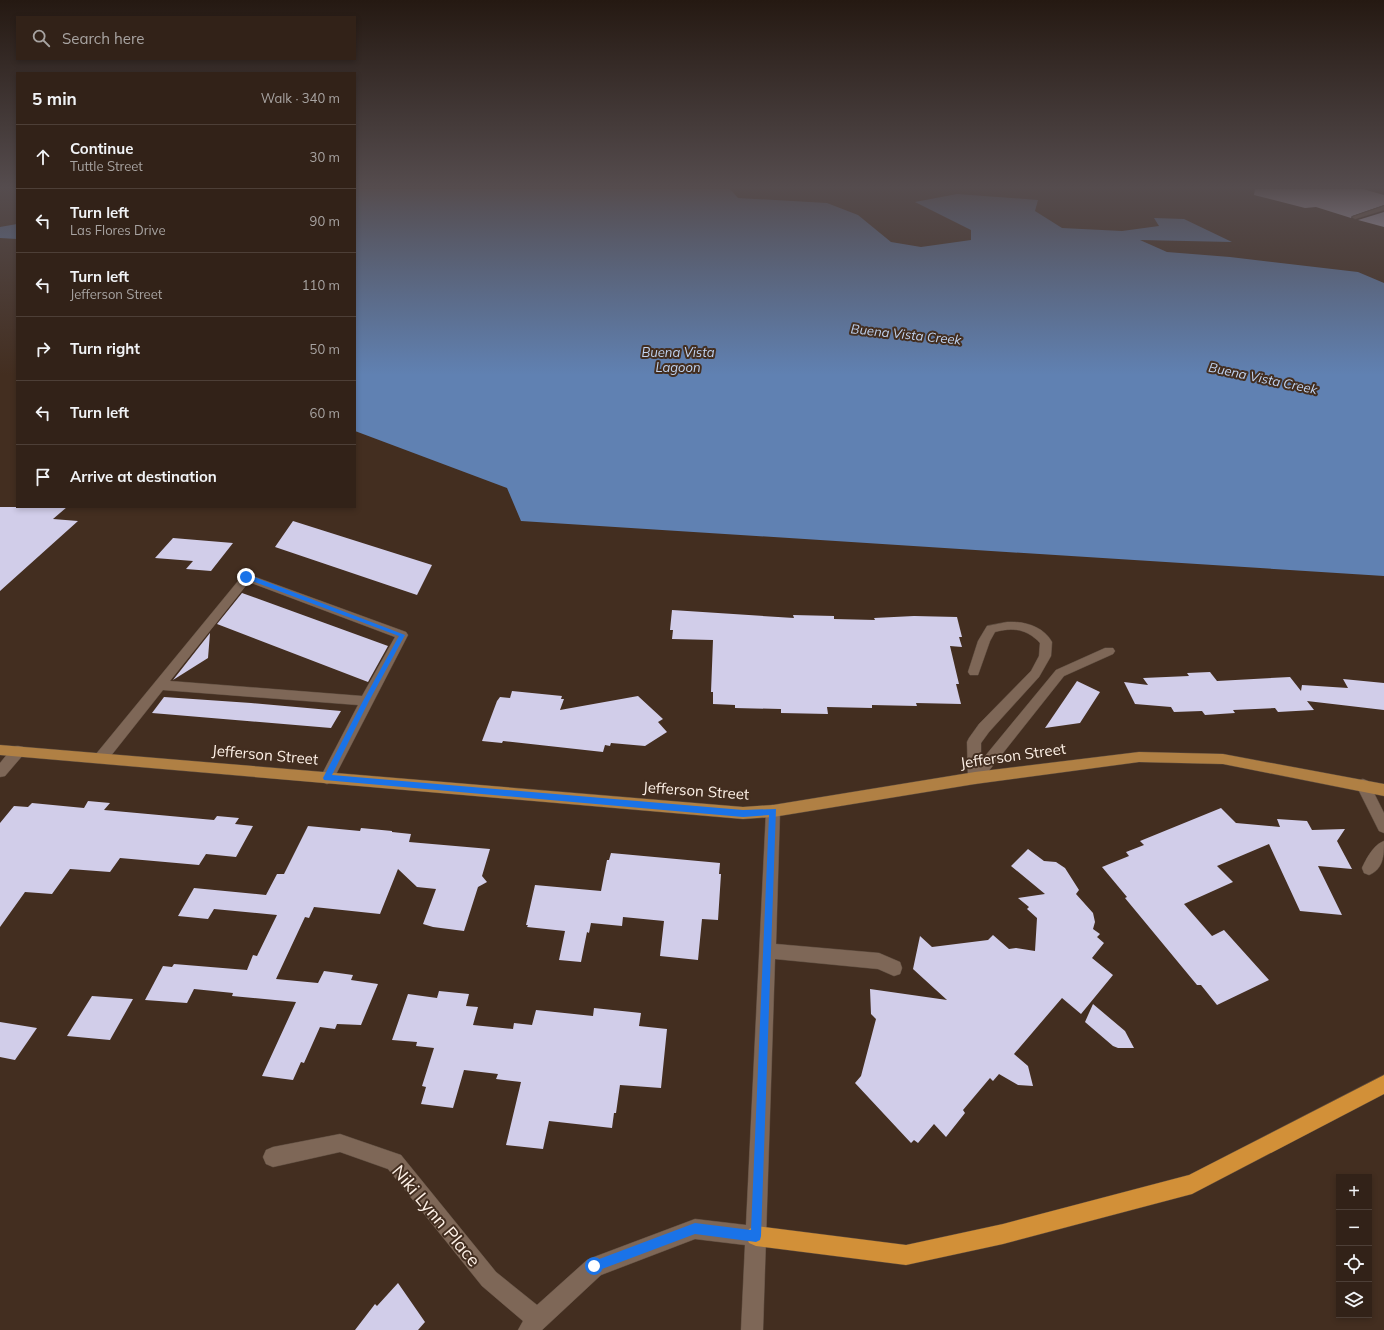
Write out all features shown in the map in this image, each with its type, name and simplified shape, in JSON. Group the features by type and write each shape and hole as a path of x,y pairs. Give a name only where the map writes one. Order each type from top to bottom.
{"highway":[{"path":"756,1236 906,1255 1003,1234 1192,1184 1384,1084"}],"main road":[{"name":"Jefferson Street","path":"0,750 743,813 773,811 975,778 1139,757 1223,759 1384,790"}],"street":[{"path":"101,758 246,577 402,635 366,701 327,778"},
{"path":"974,672 984,641 991,629 1000,626 1027,627 1038,632 1046,642 1045,656 1035,674 974,742 975,778"},
{"path":"975,778 1060,673 1109,651"},
{"path":"160,685 366,701"},
{"path":"0,772 18,751"},
{"path":"1363,785 1384,827"},
{"path":"752,1330 773,811"},
{"path":"1369,868 1384,847"},
{"path":"768,951 879,962 894,968"},
{"name":"Niki Lynn Place","path":"273,1157 340,1143 394,1162 489,1279 533,1325"},
{"path":"533,1325 594,1266 695,1229 756,1236"}],"water":[{"name":"Buena Vista Lagoon","path":"356,251 1165,251 1358,272 1384,283 1384,576 521,521 507,488 356,431"}],"building":[{"path":"0,507 66,508 53,519 78,521 0,591"},
{"path":"293,521 432,565 417,595 275,547"},
{"path":"173,538 233,543 211,571 186,569 193,561 155,558"},
{"path":"242,593 388,646 368,682 217,624"},
{"path":"672,610 794,618 793,615 834,616 834,619 875,620 874,618 914,616 957,617 962,637 959,637 962,647 950,646 959,684 956,684 961,704 916,703 917,706 872,705 872,708 827,707 828,714 781,713 781,709 735,708 735,705 713,704 713,692 711,692 713,640 672,639 673,630 670,630"},
{"path":"210,633 208,658 173,680"},
{"path":"1210,672 1217,681 1290,677 1301,691 1302,685 1348,688 1343,679 1384,683 1384,710 1307,701 1314,710 1278,712 1275,708 1233,710 1235,713 1205,715 1202,711 1174,712 1171,707 1135,704 1124,682 1148,685 1143,678 1189,676 1187,673"},
{"path":"1077,681 1100,692 1080,723 1045,728"},
{"path":"512,691 562,696 561,699 564,699 560,710 638,696 663,719 658,722 667,732 645,746 611,743 610,746 605,745 603,752 503,741 502,743 482,741 497,701 500,697 510,698"},
{"path":"164,697 341,711 331,728 152,713"},
{"path":"88,801 110,803 104,810 214,820 217,816 239,818 235,824 253,826 236,857 206,854 199,865 120,858 110,872 70,869 52,894 25,892 0,927 0,823 14,806 28,807 32,803 84,808"},
{"path":"1221,808 1236,823 1280,827 1277,819 1307,821 1312,830 1345,829 1337,841 1352,869 1318,866 1342,915 1300,911 1269,844 1217,866 1233,882 1184,904 1212,936 1224,930 1269,980 1217,1005 1201,985 1197,985 1125,898 1127,897 1102,867 1129,856 1126,852 1144,845 1140,841"},
{"path":"308,826 360,831 361,828 392,831 411,834 409,842 490,849 482,876 487,882 478,887 464,931 433,927 423,924 436,889 417,887 398,869 380,914 314,907 309,918 305,917 276,979 318,983 324,971 353,975 351,980 378,984 361,1025 337,1024 335,1029 320,1027 304,1063 301,1062 293,1080 262,1076 296,1002 232,996 233,993 194,989 187,1003 145,1000 163,966 172,967 174,964 247,970 253,955 257,956 277,915 214,909 208,919 178,916 194,888 266,895 277,874 284,874"},
{"path":"1028,849 1044,861 1056,862 1065,868 1079,890 1076,894 1093,913 1095,922 1093,929 1100,934 1097,937 1104,943 1092,958 1113,975 1081,1014 1062,998 1014,1054 1028,1066 1033,1086 1018,1085 999,1074 993,1081 990,1078 963,1110 965,1113 946,1137 934,1124 918,1143 914,1140 911,1143 855,1083 861,1076 876,1019 871,1014 870,989 947,1000 913,969 920,936 932,947 988,940 993,935 1009,949 1016,948 1035,951 1037,918 1027,909 1029,907 1018,898 1045,894 1011,866"},
{"path":"611,853 720,863 719,874 721,874 718,920 702,919 698,960 660,956 664,921 623,917 622,926 591,923 589,933 587,932 581,962 559,960 565,931 527,927 528,925 526,925 535,885 601,891 607,860 609,860"},
{"path":"439,991 469,994 466,1006 478,1007 473,1025 513,1029 514,1023 532,1025 536,1010 593,1016 594,1008 641,1013 639,1026 667,1029 661,1088 620,1085 612,1128 549,1121 543,1149 506,1145 521,1082 496,1079 498,1074 464,1070 453,1108 421,1104 426,1087 422,1086 434,1048 416,1046 417,1042 392,1040 408,994 437,998"},
{"path":"92,996 133,999 110,1040 67,1036"},
{"path":"1093,1004 1125,1031 1134,1048 1118,1048 1113,1046 1085,1022"},
{"path":"0,1022 37,1028 15,1060 0,1057"},
{"path":"398,1283 425,1322 418,1330 355,1330 375,1304 377,1306"}],"route":[{"path":"246,577 402,635 366,701 327,778 743,813 773,811 756,1236 695,1229 594,1266"}],"water label":[{"name":"Buena Vista Creek","path":"906,334"},
{"name":"Buena Vista Creek","path":"1263,378"}]}
